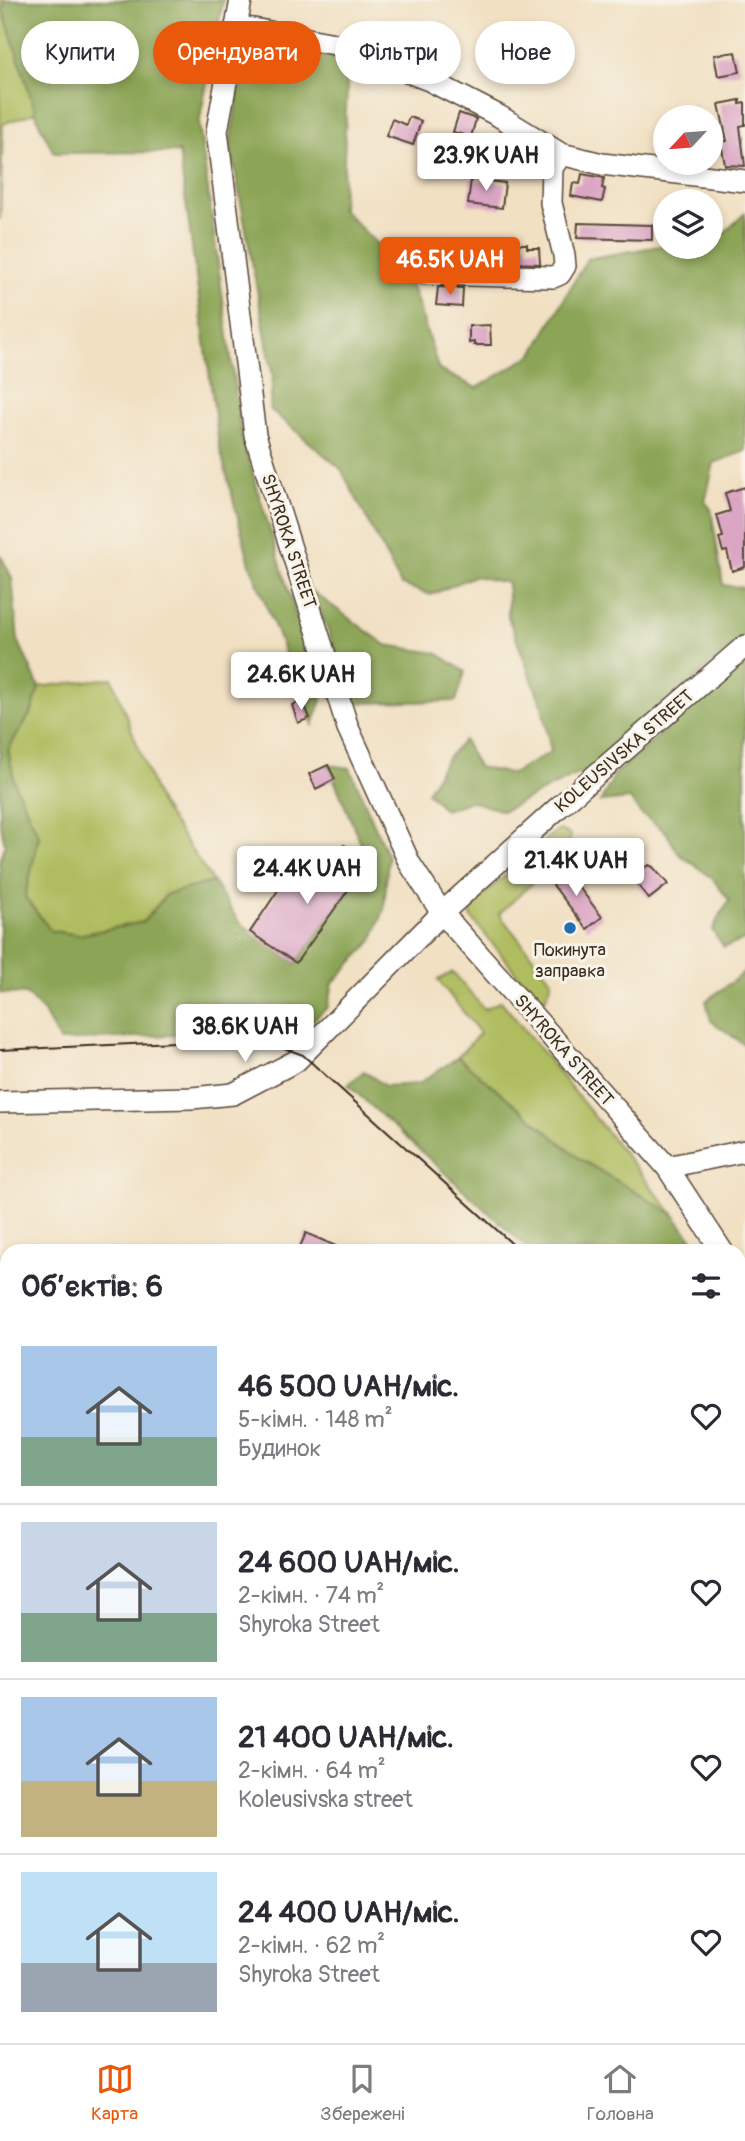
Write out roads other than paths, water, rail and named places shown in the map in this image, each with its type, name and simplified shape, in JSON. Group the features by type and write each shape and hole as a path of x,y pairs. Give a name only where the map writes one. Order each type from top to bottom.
{"street":[{"name":"SHYROKA STREET","path":"237,21 241,0"},
{"path":"321,41 335,44 429,80 499,116 561,154 602,164 745,181"},
{"name":"SHYROKA STREET","path":"226,84 218,131 255,435 348,727 410,864 442,913 667,1167 717,1244"},
{"path":"426,274 553,277 560,274 565,266 565,255 551,203 552,168 561,154"},
{"name":"KOLEUSIVSKA STREET","path":"0,1102 192,1098 233,1094 296,1061 442,913 559,807 745,646"},
{"path":"667,1167 745,1151"}],"tram line":[{"path":"0,1050 219,1040 265,1041 303,1055 512,1244"}],"place":[{"name":"Покинута заправка","path":"570,928"}]}
